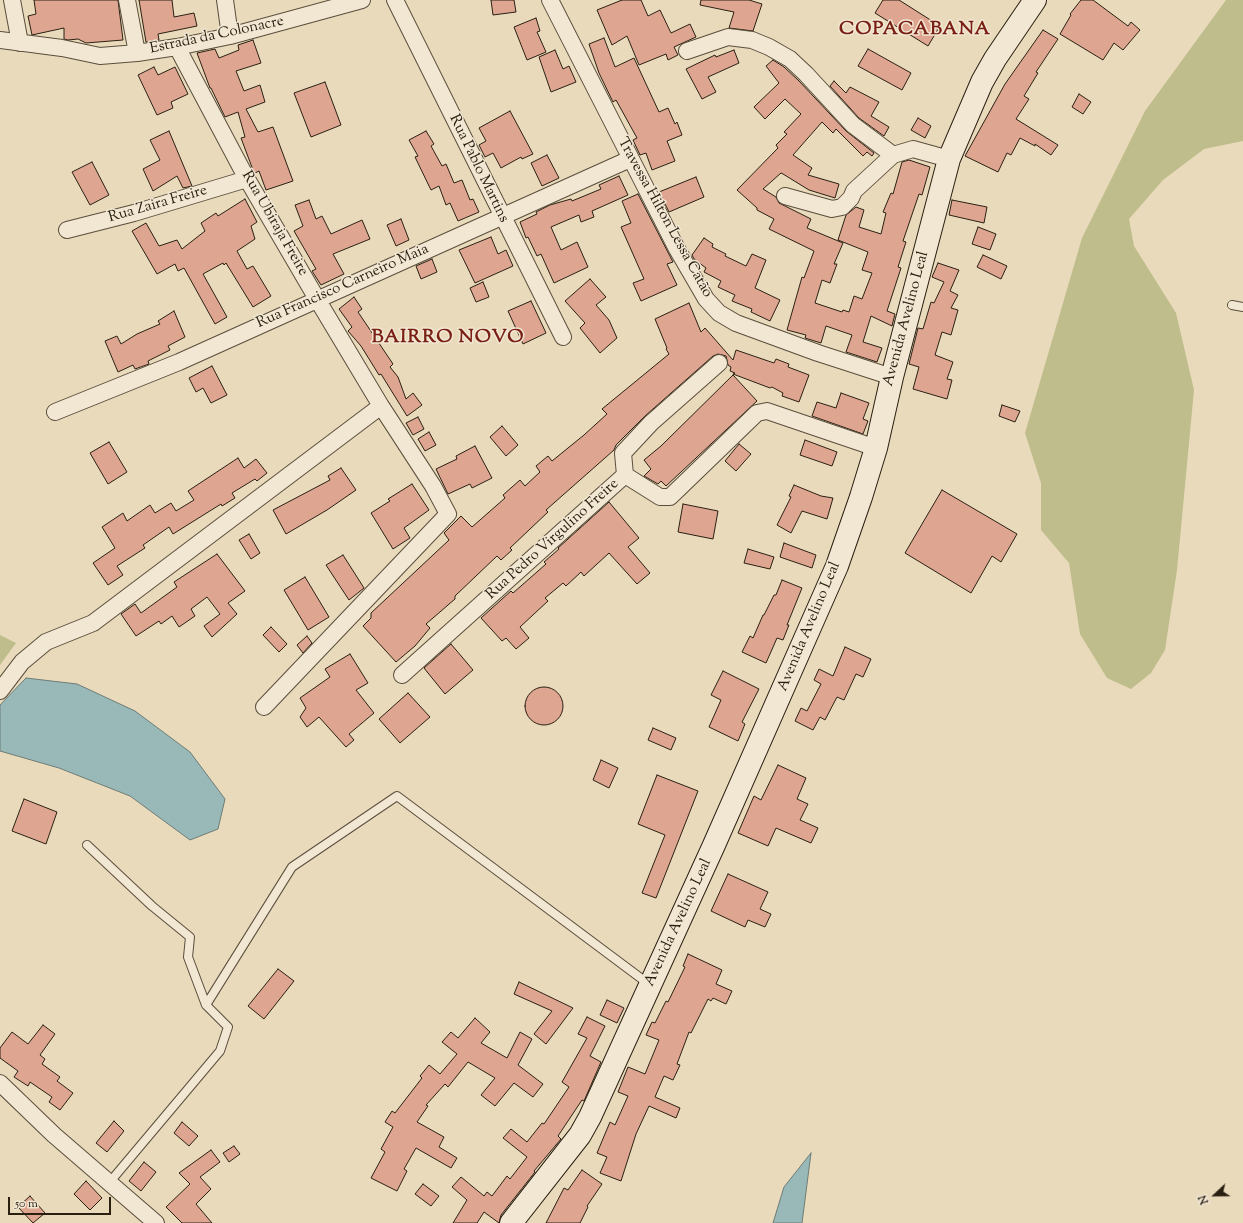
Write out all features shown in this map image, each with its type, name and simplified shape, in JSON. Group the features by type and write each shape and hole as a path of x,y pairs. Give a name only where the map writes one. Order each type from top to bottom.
{"main road":[{"name":"Avenida Avelino Leal","path":"511,1223 580,1135 590,1117 714,845 837,566 862,497 876,448 892,377 950,159 982,82 995,59 1035,0"}],"street":[{"path":"12,0 20,43"},
{"path":"128,0 137,53"},
{"path":"225,0 230,36"},
{"name":"Estrada da Colonacre","path":"0,40 62,48 100,56 137,53 177,47 230,36 362,0"},
{"name":"Rua Pablo Martins","path":"394,0 563,337"},
{"name":"Travessa Hilton Lessa Catão","path":"550,0 630,159 677,249 706,299 719,313 736,323 818,353 892,377"},
{"path":"686,51 728,37 752,40 769,47 790,59 806,74 853,126 893,155"},
{"name":"Rua Ubiraja Freire","path":"177,47 247,179 381,406 433,486 448,514 264,707"},
{"path":"785,196 832,209 842,207 851,198 854,191 893,155 913,149 950,159"},
{"name":"Rua Francisco Carneiro Maia","path":"55,412 179,362 630,159"},
{"name":"Rua Zaira Freire","path":"67,230 134,213 247,179"},
{"path":"625,475 623,453 651,423 720,362"},
{"path":"0,691 22,662 46,642 93,623 381,406"},
{"name":"Rua Pedro Virgulino Freire","path":"402,675 625,475 660,497 670,497 757,413 767,411 876,448"},
{"path":"0,1083 54,1135 156,1223"}],"lane":[{"path":"1232,304 1243,307"},
{"path":"206,1005 292,867 397,796 650,985"},
{"path":"87,845 152,906 190,937 188,957 206,1005 228,1028 220,1052 109,1183"}],"shaded area":[{"path":"1226,0 1243,0 1243,141 1204,149 1163,180 1129,219 1134,246 1176,313 1194,390 1177,570 1165,650 1151,673 1131,689 1107,678 1080,634 1069,563 1041,530 1041,483 1025,433 1082,238 1145,111"},
{"path":"0,635 16,643 0,665"}],"water":[{"path":"26,678 77,684 135,711 190,752 225,799 218,829 190,840 130,796 59,768 0,751 0,705"},
{"path":"811,1153 802,1223 773,1223 784,1187"}],"building":[{"path":"34,0 118,0 123,40 86,43 78,39 68,40 64,39 64,28 32,35 28,16 36,14"},
{"path":"139,0 172,0 174,17 194,13 197,26 158,34 159,40 146,42"},
{"path":"491,0 514,0 516,12 493,15"},
{"path":"622,0 641,0 648,16 660,10 671,33 690,24 696,37 674,47 678,55 668,60 666,54 639,65 627,36 612,45 597,10"},
{"path":"701,0 749,0 762,4 753,31 729,28 734,12 700,5"},
{"path":"883,0 899,0 940,26 928,46 875,13"},
{"path":"1081,0 1093,0 1128,26 1131,22 1140,30 1123,50 1114,43 1103,60 1060,34 1071,15 1070,14"},
{"path":"536,18 540,31 537,32 546,52 527,60 514,27"},
{"path":"1043,30 1058,39 1036,72 1038,73 1024,96 1029,99 1016,119 1058,145 1051,155 1035,144 1035,146 1020,138 1011,155 1007,153 998,172 965,156 1005,84"},
{"path":"604,38 615,67 634,58 659,112 668,108 675,124 677,122 682,135 667,141 675,161 652,170 646,153 640,155 633,140 637,138 616,100 613,102 599,73 589,44"},
{"path":"253,40 261,63 236,71 244,91 260,85 265,102 246,109 258,132 273,127 293,181 266,190 259,171 255,173 253,170 241,138 245,137 238,112 225,117 210,88 197,53 215,49 219,58 239,50 238,45"},
{"path":"868,49 911,73 902,90 858,66"},
{"path":"555,50 563,69 569,66 576,82 551,92 539,57"},
{"path":"734,50 739,63 708,77 716,92 702,99 686,69 715,55 716,57"},
{"path":"773,60 784,67 799,81 846,131 874,153 872,156 867,152 863,156 836,129 833,133 822,122 793,155 812,168 808,175 839,184 835,198 809,190 781,173 763,189 776,197 779,203 811,219 807,228 843,243 834,264 837,264 830,283 822,280 815,303 842,312 843,310 849,312 854,296 862,299 872,273 862,270 868,252 838,240 846,215 856,207 864,210 859,227 881,234 886,213 883,212 891,193 893,194 902,162 909,160 930,167 922,195 919,194 903,241 906,242 898,267 901,268 887,311 895,314 892,326 871,316 863,342 882,348 877,362 846,352 852,335 826,326 821,343 805,338 806,335 787,330 802,277 804,278 814,251 769,229 774,219 757,210 757,208 737,190 778,148 776,145 787,134 784,132 801,114 785,99 765,119 754,107 779,83 766,66"},
{"path":"154,67 158,75 175,67 188,94 171,102 173,108 157,115 138,75"},
{"path":"834,81 846,93 850,87 879,102 871,116 889,127 884,136 859,118 830,86"},
{"path":"325,82 341,125 311,137 294,93"},
{"path":"1079,94 1091,102 1083,114 1072,107"},
{"path":"510,111 533,154 522,159 521,157 501,168 493,153 485,157 479,145 486,141 479,128"},
{"path":"918,118 931,126 925,138 911,130"},
{"path":"169,131 192,186 183,188 177,176 153,191 143,169 160,160 150,140"},
{"path":"426,131 434,144 431,146 442,166 446,164 454,183 462,180 470,200 473,199 479,212 458,221 450,203 446,205 439,186 431,190 415,157 418,156 409,140"},
{"path":"547,155 559,178 542,186 531,163"},
{"path":"92,162 109,195 90,205 72,172"},
{"path":"619,176 628,195 592,211 594,217 581,222 579,215 551,227 561,250 577,242 588,267 554,283 541,254 537,256 528,237 526,238 520,222 537,214 536,212 550,205 571,199 572,201 601,189 599,185"},
{"path":"696,177 704,197 669,212 659,192"},
{"path":"638,194 673,262 667,264 677,285 641,301 633,283 644,279 621,227 631,223 622,201"},
{"path":"245,199 257,222 251,226 255,239 237,251 247,269 253,266 271,296 253,307 226,263 224,265 223,263 203,274 227,317 215,324 184,268 178,271 175,264 157,274 132,231 146,223 159,246 177,240 182,249 205,231 201,223 216,213 218,216"},
{"path":"309,200 316,219 322,216 331,234 362,220 370,239 333,254 344,274 321,285 312,271 316,269 294,231 303,226 295,205"},
{"path":"952,200 987,207 984,223 949,215"},
{"path":"401,219 409,240 396,246 387,225"},
{"path":"978,227 996,234 990,250 972,244"},
{"path":"491,237 498,254 506,250 513,266 475,283 459,250"},
{"path":"704,238 713,244 712,247 726,254 725,256 746,266 752,254 766,260 755,288 780,300 770,321 751,312 752,309 732,301 735,295 718,287 721,281 704,272 706,268 694,259 692,255"},
{"path":"983,255 1007,266 1001,279 977,267"},
{"path":"432,259 437,272 421,279 416,266"},
{"path":"938,263 959,270 950,291 958,295 951,308 958,310 951,335 942,332 935,355 953,362 947,379 952,380 947,399 913,389 919,367 909,364 918,328 923,329 931,302 934,303 944,282 932,277"},
{"path":"590,279 606,297 596,305 609,320 617,338 600,353 580,328 585,323 565,301"},
{"path":"483,282 489,297 476,302 470,288"},
{"path":"354,297 362,309 358,312 393,364 390,367 398,377 406,399 413,393 422,405 407,416 381,374 379,375 361,346 348,331 352,327 339,309"},
{"path":"531,301 546,333 523,344 508,311"},
{"path":"689,303 701,332 705,328 733,360 736,350 774,363 776,359 789,364 788,367 809,375 799,402 782,396 783,393 772,387 770,388 733,374 735,373 730,371 731,367 728,365 726,356 718,354 713,356 645,416 616,445 614,450 546,510 548,512 510,548 512,550 501,560 497,556 455,596 455,599 426,624 430,628 415,646 396,662 363,626 371,618 371,613 449,540 444,533 461,516 472,527 505,498 503,495 520,480 525,486 540,472 536,466 548,456 552,461 584,435 607,414 602,409 669,354 655,319"},
{"path":"174,311 185,337 168,346 170,350 148,361 149,364 135,369 133,365 118,372 105,341 117,336 121,344 137,334 160,324 158,321"},
{"path":"212,366 227,395 211,403 203,388 196,392 189,378"},
{"path":"733,375 757,401 666,486 661,481 658,484 644,476 651,469 644,460 661,446"},
{"path":"841,393 869,403 863,419 868,421 863,434 812,416 817,402 836,408"},
{"path":"1002,405 1020,411 1015,422 999,416"},
{"path":"418,417 424,429 413,435 406,423"},
{"path":"502,426 518,445 506,456 490,437"},
{"path":"429,432 436,445 425,451 418,439"},
{"path":"805,440 837,452 832,466 800,455"},
{"path":"109,442 127,472 108,484 90,453"},
{"path":"739,444 751,454 736,471 725,461"},
{"path":"475,446 492,478 472,488 470,484 448,494 436,469 457,459 456,456"},
{"path":"238,458 244,468 256,459 267,473 257,481 255,479 232,493 235,498 222,506 221,504 173,534 169,527 143,545 145,548 117,566 123,575 108,585 93,563 115,548 102,527 123,513 127,521 150,505 155,513 171,503 176,511 194,500 188,491"},
{"path":"341,468 356,490 327,510 286,534 273,510 330,480 328,476"},
{"path":"412,484 429,510 404,528 410,538 393,549 371,513 390,501 388,499"},
{"path":"794,485 821,496 833,498 827,519 802,511 791,533 777,525 791,497 789,496"},
{"path":"942,490 1017,534 1001,562 992,556 971,593 905,553"},
{"path":"609,502 639,538 628,547 650,573 637,584 609,553 584,576 581,572 566,586 563,583 545,598 548,601 520,627 529,638 516,649 506,638 502,641 481,618 511,591 513,593 546,564 544,562 559,549 558,548"},
{"path":"683,504 718,511 713,539 678,532"},
{"path":"249,534 260,553 251,559 239,540"},
{"path":"784,543 816,555 812,568 780,557"},
{"path":"748,549 774,557 770,569 744,563"},
{"path":"217,554 245,591 228,603 237,614 212,637 204,626 220,614 207,597 191,609 195,616 179,627 172,616 161,624 159,621 136,636 121,614 135,604 141,613 177,587 174,582"},
{"path":"343,555 364,588 349,600 326,565"},
{"path":"305,577 329,617 308,630 284,590"},
{"path":"782,580 802,588 787,625 789,625 783,640 777,638 766,663 742,652 750,636 753,638 763,615 774,595 776,595"},
{"path":"271,627 287,644 279,652 263,635"},
{"path":"307,636 312,643 303,653 297,645"},
{"path":"451,644 473,670 445,694 424,668"},
{"path":"845,647 871,659 863,677 856,674 844,700 837,697 825,720 820,717 813,730 795,721 801,708 807,711 821,684 814,680 819,669 833,676"},
{"path":"350,654 368,683 356,690 374,713 349,734 354,740 346,747 319,717 307,727 300,717 306,708 300,698 330,677 325,669"},
{"path":"723,671 759,689 742,722 745,724 738,741 709,727 721,700 711,695"},
{"path":"544,687 554,690 560,696 563,706 560,716 554,722 544,725 534,722 528,716 525,706 528,696 534,690"},
{"path":"408,693 430,717 400,743 379,719"},
{"path":"653,728 676,738 671,750 648,740"},
{"path":"601,760 618,768 609,788 593,780"},
{"path":"778,765 806,778 797,799 808,804 800,820 818,828 811,843 776,828 768,846 738,833 754,796 761,800"},
{"path":"657,775 698,791 656,898 642,893 665,835 638,824"},
{"path":"24,799 57,812 46,844 12,831"},
{"path":"728,874 768,892 760,909 771,914 765,927 748,920 745,927 711,911"},
{"path":"688,954 722,970 716,984 732,991 726,1004 713,998 711,1001 708,999 691,1033 689,1032 677,1064 680,1065 673,1080 664,1076 655,1097 680,1108 676,1118 649,1106 636,1134 621,1181 600,1173 607,1157 597,1153 610,1122 615,1125 628,1096 618,1092 628,1067 645,1074 659,1040 646,1035 652,1022 655,1023 666,1001 668,1002 685,967 683,966"},
{"path":"278,969 294,981 264,1019 248,1006"},
{"path":"519,982 573,1008 546,1044 534,1034 552,1011 514,994"},
{"path":"607,1000 624,1008 617,1023 600,1015"},
{"path":"587,1017 605,1026 590,1056 601,1062 584,1101 582,1100 558,1136 561,1139 534,1171 535,1172 501,1215 499,1223 484,1212 477,1223 453,1223 467,1200 452,1187 461,1177 484,1196 487,1192 492,1196 507,1176 510,1179 527,1157 503,1138 511,1129 527,1142 542,1123 544,1124 569,1087 562,1082 587,1038 578,1034"},
{"path":"475,1018 490,1032 481,1043 507,1058 520,1032 532,1039 518,1065 543,1084 533,1097 514,1083 495,1106 481,1095 495,1078 468,1062 448,1087 445,1084 426,1105 428,1106 417,1122 444,1137 439,1147 457,1158 451,1168 416,1148 404,1169 407,1171 397,1191 371,1178 385,1152 381,1149 393,1127 385,1122 392,1111 395,1113 422,1078 420,1076 429,1065 440,1074 457,1054 442,1042 451,1032 458,1038"},
{"path":"43,1025 55,1034 40,1055 45,1059 42,1064 60,1077 57,1081 73,1093 60,1110 49,1102 52,1097 30,1082 28,1086 14,1077 18,1071 0,1058 0,1048 12,1032 28,1044"},
{"path":"114,1121 124,1131 107,1152 96,1143"},
{"path":"182,1122 198,1136 189,1146 174,1133"},
{"path":"234,1146 240,1154 229,1162 223,1153"},
{"path":"211,1150 220,1162 200,1177 211,1189 196,1204 212,1223 182,1223 166,1207 190,1184 179,1173"},
{"path":"144,1162 156,1172 141,1191 129,1181"},
{"path":"582,1170 602,1184 587,1206 588,1207 580,1223 546,1223 564,1188 568,1190"},
{"path":"86,1181 102,1198 90,1210 74,1194"},
{"path":"423,1184 439,1196 431,1206 415,1194"},
{"path":"30,1196 45,1213 33,1223 18,1207"}],"district":[{"name":"COPACABANA","path":"915,31"},
{"name":"BAIRRO NOVO","path":"448,339"}]}
